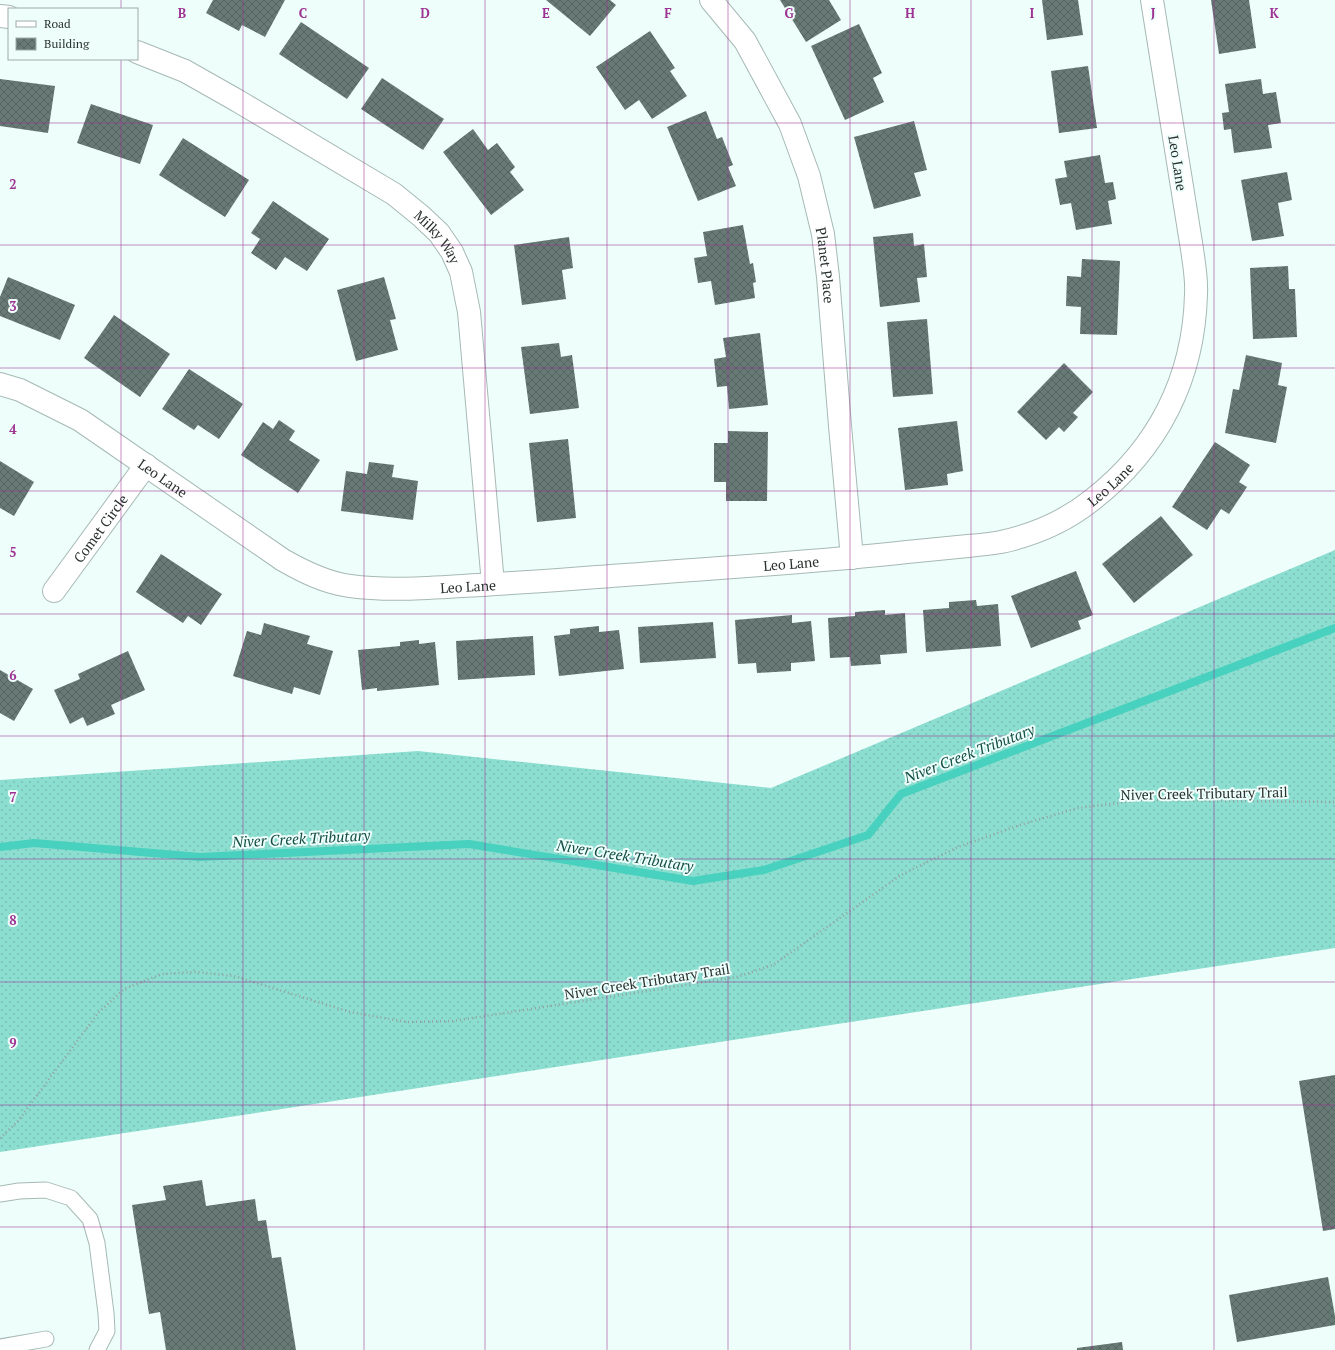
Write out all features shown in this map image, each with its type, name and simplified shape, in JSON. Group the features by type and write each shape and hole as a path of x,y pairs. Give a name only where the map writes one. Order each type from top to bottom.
{"street":[{"name":"Planet Place","path":"711,0 745,42 790,124 809,176 823,234 828,277 852,558"},
{"name":"Leo Lane","path":"0,384 20,390 80,420 283,560 308,574 353,587 408,589 852,558 1000,542 1028,535 1054,524 1091,501 1130,467 1143,451 1160,425 1170,406 1180,382 1188,355 1194,327 1196,291 1192,249 1152,0"},
{"name":"Milky Way","path":"138,52 184,72 238,101 394,194 439,233 452,252 461,272 469,312 492,584"},
{"name":"Comet Circle","path":"54,591 146,465"}],"lane":[{"path":"0,1194 19,1191 46,1190 71,1198 90,1219 97,1243 107,1331 97,1350"},
{"path":"0,1347 46,1339"}],"path":[{"name":"Niver Creek Tributary Trail","path":"0,1138 18,1121 98,1013 124,990 162,974 196,972 234,976 350,1012 407,1022 453,1021 737,977 766,968 773,965 901,875 958,847 1020,824 1078,808 1143,800 1335,802"}],"green space":[{"path":"1335,550 1335,948 0,1152 0,780 418,751 771,788"}],"building":[{"path":"213,0 285,0 265,37 242,25 239,31 206,13"},
{"path":"546,0 610,0 616,5 590,36"},
{"path":"780,0 829,0 841,20 806,42"},
{"path":"1042,0 1078,0 1083,35 1047,40"},
{"path":"1211,0 1249,0 1256,48 1219,54"},
{"path":"301,22 369,68 347,99 279,54"},
{"path":"859,24 882,73 873,78 884,102 845,120 811,46"},
{"path":"650,31 675,68 670,71 687,96 652,119 639,100 625,110 596,67"},
{"path":"1088,66 1097,128 1059,133 1051,71"},
{"path":"382,78 444,119 423,150 361,109"},
{"path":"0,79 55,86 48,133 0,126"},
{"path":"1261,79 1263,94 1276,92 1281,123 1268,125 1272,148 1234,153 1231,129 1224,130 1222,113 1229,112 1225,84"},
{"path":"91,104 153,125 140,164 77,143"},
{"path":"706,111 717,139 722,137 733,165 728,167 736,186 698,201 667,127"},
{"path":"914,121 927,170 914,173 921,196 874,209 854,137"},
{"path":"473,129 488,150 497,143 515,167 510,172 524,190 491,215 443,152"},
{"path":"183,138 249,180 225,217 159,175"},
{"path":"1100,155 1105,183 1113,182 1116,199 1108,201 1112,224 1076,230 1071,203 1060,205 1055,179 1067,177 1064,161"},
{"path":"1287,172 1292,200 1278,203 1284,236 1252,241 1241,180"},
{"path":"273,201 329,239 307,271 285,257 276,270 251,253 260,239 251,233"},
{"path":"743,225 750,264 753,263 756,282 753,283 755,298 715,305 711,281 698,283 694,258 707,256 703,232"},
{"path":"913,233 914,246 924,244 927,277 917,278 920,302 880,307 873,237"},
{"path":"569,237 573,268 562,270 566,299 522,305 514,245"},
{"path":"1082,259 1120,261 1117,335 1080,334 1081,307 1066,306 1067,276 1081,277"},
{"path":"1288,266 1289,289 1295,289 1297,337 1253,339 1250,268"},
{"path":"8,277 75,305 60,340 0,316 0,297"},
{"path":"384,277 396,319 390,320 398,350 356,361 337,290"},
{"path":"114,315 170,354 140,397 84,358"},
{"path":"927,319 933,394 893,397 887,322"},
{"path":"760,333 768,405 729,409 727,386 717,387 714,359 726,357 723,338"},
{"path":"559,343 561,357 572,355 579,408 530,414 521,347"},
{"path":"1246,355 1282,363 1278,385 1287,387 1276,443 1225,433 1233,389 1239,390"},
{"path":"1064,363 1093,392 1073,413 1078,417 1064,432 1059,427 1046,440 1017,412"},
{"path":"189,369 243,404 219,439 198,425 194,430 162,409"},
{"path":"279,420 295,431 289,440 320,460 298,493 241,455 263,422 273,429"},
{"path":"957,421 963,471 947,474 948,485 905,490 898,428"},
{"path":"728,431 768,432 767,501 726,501 726,482 714,482 714,443 728,443"},
{"path":"568,439 576,518 537,522 529,443"},
{"path":"1215,442 1250,465 1239,482 1247,487 1229,514 1221,509 1207,530 1172,507"},
{"path":"0,461 34,482 14,516 0,508"},
{"path":"369,462 394,465 392,477 418,481 413,520 341,511 346,471 367,474"},
{"path":"1161,516 1193,555 1134,603 1102,564"},
{"path":"161,554 222,594 201,625 188,616 183,623 136,592"},
{"path":"1076,571 1093,615 1078,621 1081,629 1031,648 1011,596"},
{"path":"976,600 977,606 998,604 1001,646 926,652 923,610 949,608 949,602"},
{"path":"885,610 885,615 905,613 907,653 880,655 881,664 851,666 850,657 830,658 828,618 855,616 855,612"},
{"path":"792,615 792,623 811,621 815,661 791,663 791,671 757,673 756,663 738,664 735,620"},
{"path":"713,622 716,658 640,663 638,627"},
{"path":"264,623 310,636 307,644 333,651 320,695 294,687 292,694 233,676 247,631 261,635"},
{"path":"599,626 599,632 619,630 624,669 559,676 554,636 570,634 570,629"},
{"path":"533,636 535,675 458,680 456,641"},
{"path":"419,640 419,644 435,642 439,685 377,691 377,688 362,690 358,650 400,646 400,642"},
{"path":"128,651 145,690 111,705 115,714 87,726 83,717 70,724 54,690 80,679 78,674"},
{"path":"0,670 33,689 14,721 0,713"},
{"path":"1335,1075 1335,1229 1323,1231 1299,1081"},
{"path":"202,1180 206,1206 255,1199 258,1221 266,1220 272,1258 281,1257 296,1350 166,1350 160,1312 149,1314 132,1205 166,1200 163,1186"},
{"path":"1328,1277 1335,1316 1335,1325 1237,1342 1229,1295"},
{"path":"1122,1342 1123,1350 1077,1350 1077,1348"}],"waterway":[{"name":"Niver Creek Tributary","path":"0,847 34,843 200,857 469,844 693,881 764,870 868,835 901,794 1335,628"}]}
